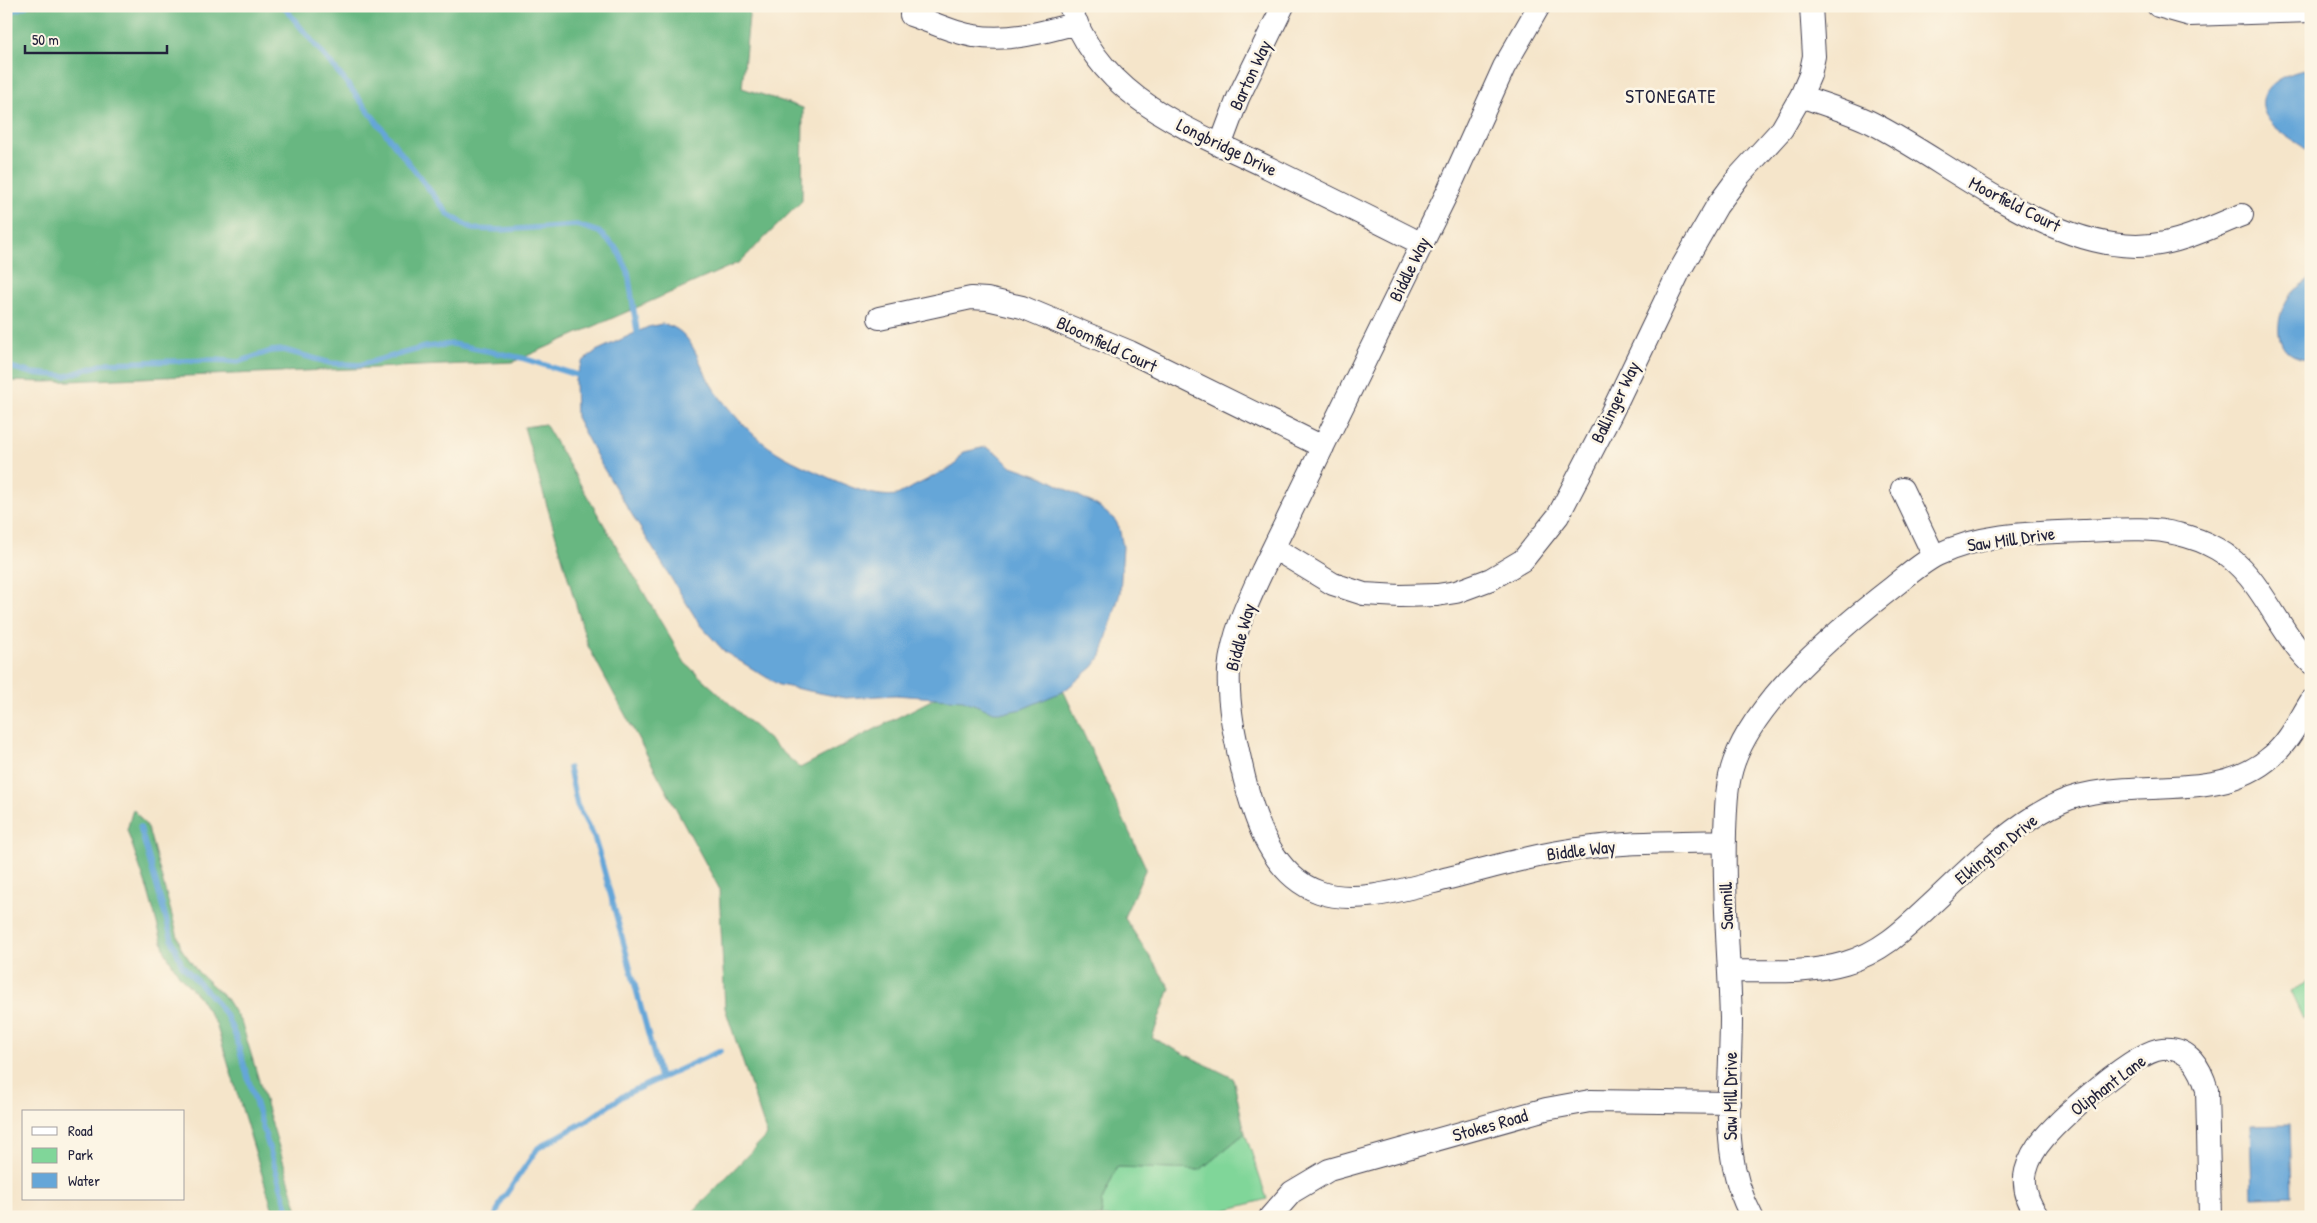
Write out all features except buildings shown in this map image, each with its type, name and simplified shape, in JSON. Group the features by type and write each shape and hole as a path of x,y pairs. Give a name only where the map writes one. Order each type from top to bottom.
{"street":[{"name":"Barton Way","path":"1220,146 1238,98 1283,6"},
{"name":"Biddle Way","path":"1539,6 1504,66 1422,244 1274,548 1243,616 1230,668 1229,694 1236,743 1254,808 1271,849 1283,868 1300,883 1320,893 1334,896 1362,896 1580,848 1725,841"},
{"name":"Ballinger Way","path":"1274,548 1333,584 1364,594 1400,596 1438,595 1456,592 1492,579 1523,560 1558,516 1610,416 1679,272 1717,206 1740,175 1782,129 1801,96 1810,75 1814,56 1814,18 1811,6"},
{"path":"2158,6 2190,15 2311,11"},
{"path":"911,15 960,33 988,38 1030,35 1074,15"},
{"name":"Longbridge Drive","path":"1074,15 1094,56 1108,72 1140,101 1220,146 1422,244"},
{"name":"Moorfield Court","path":"1801,96 1872,123 1975,185 2034,217 2098,241 2133,245 2168,243 2242,215"},
{"name":"Bloomfield Court","path":"879,318 971,298 987,299 1022,307 1130,352 1323,447"},
{"path":"1902,489 1934,556"},
{"name":"Saw Mill Drive","path":"1725,841 1728,787 1734,762 1758,717 1785,685 1826,644 1870,606 1934,556 1963,545 2010,535 2115,530 2176,533 2216,548 2234,560 2249,575 2281,628 2311,662"},
{"name":"Elkington Drive","path":"1729,971 1811,970 1846,963 1864,956 1898,936 1972,867 2023,824 2043,811 2085,794 2122,789 2195,785 2237,777 2256,768 2272,756 2284,743 2311,701"},
{"name":"Sawmill","path":"1725,841 1729,971"},
{"name":"Saw Mill Drive","path":"1729,971 1730,1147 1734,1173 1741,1197 1752,1217"},
{"name":"Oliphant Lane","path":"2038,1217 2029,1204 2025,1188 2026,1171 2032,1154 2043,1139 2069,1114 2114,1076 2145,1055 2161,1049 2178,1050 2193,1059 2202,1073 2205,1082 2207,1090 2210,1217"},
{"name":"Stokes Road","path":"1270,1217 1292,1192 1329,1170 1546,1109 1590,1102 1730,1103"}],"green space":[{"path":"6,6 750,6 742,88 803,108 802,201 740,262 513,362 47,382 6,381"},
{"path":"545,424 685,663 800,768 937,697 1064,692 1146,868 1124,917 1170,988 1152,1038 1233,1078 1245,1133 1200,1170 1117,1167 1101,1203 1102,1217 688,1217 767,1135 725,1008 719,888 588,646 524,427"},
{"path":"133,809 148,828 181,948 198,972 225,997 242,1024 300,1217 275,1217 216,1024 199,997 179,975 165,952 148,891 127,830"},
{"path":"2311,981 2311,1015 2303,1019 2290,991"},
{"path":"1245,1133 1267,1199 1200,1217 1102,1217 1101,1203 1117,1167 1200,1170"}],"water":[{"path":"2311,69 2311,153 2273,125 2265,114 2263,104 2265,94 2270,86 2289,75"},
{"path":"2311,277 2311,359 2289,353 2283,346 2279,327 2280,316 2290,295"},
{"path":"662,324 673,327 688,340 714,389 725,404 754,435 784,457 841,483 873,494 897,495 954,466 964,452 986,447 998,454 1009,465 1043,477 1098,506 1115,520 1119,527 1123,547 1120,593 1101,656 1093,667 1064,691 1022,709 994,712 963,700 895,695 845,698 779,685 725,652 700,625 602,466 576,417 575,380 582,362 596,351 648,327"},
{"path":"2290,1124 2292,1196 2252,1197 2250,1125"}],"waterway":[{"path":"6,14 26,6"},
{"path":"283,6 342,77 449,215 473,229 502,230 577,225 599,232 617,249 628,272 638,338"},
{"path":"6,366 32,373 66,376 107,363 216,360 238,362 271,351 284,350 330,363 360,365 426,347 453,344 522,358 583,377"},
{"path":"569,768 577,805 594,837 602,863 660,1078"},
{"path":"140,827 173,943 182,965 213,998 227,1017 235,1035 290,1217"},
{"path":"495,1217 502,1200 538,1148 586,1121 626,1094 720,1051"}],"district":[{"name":"STONEGATE","path":"1671,96"}]}
